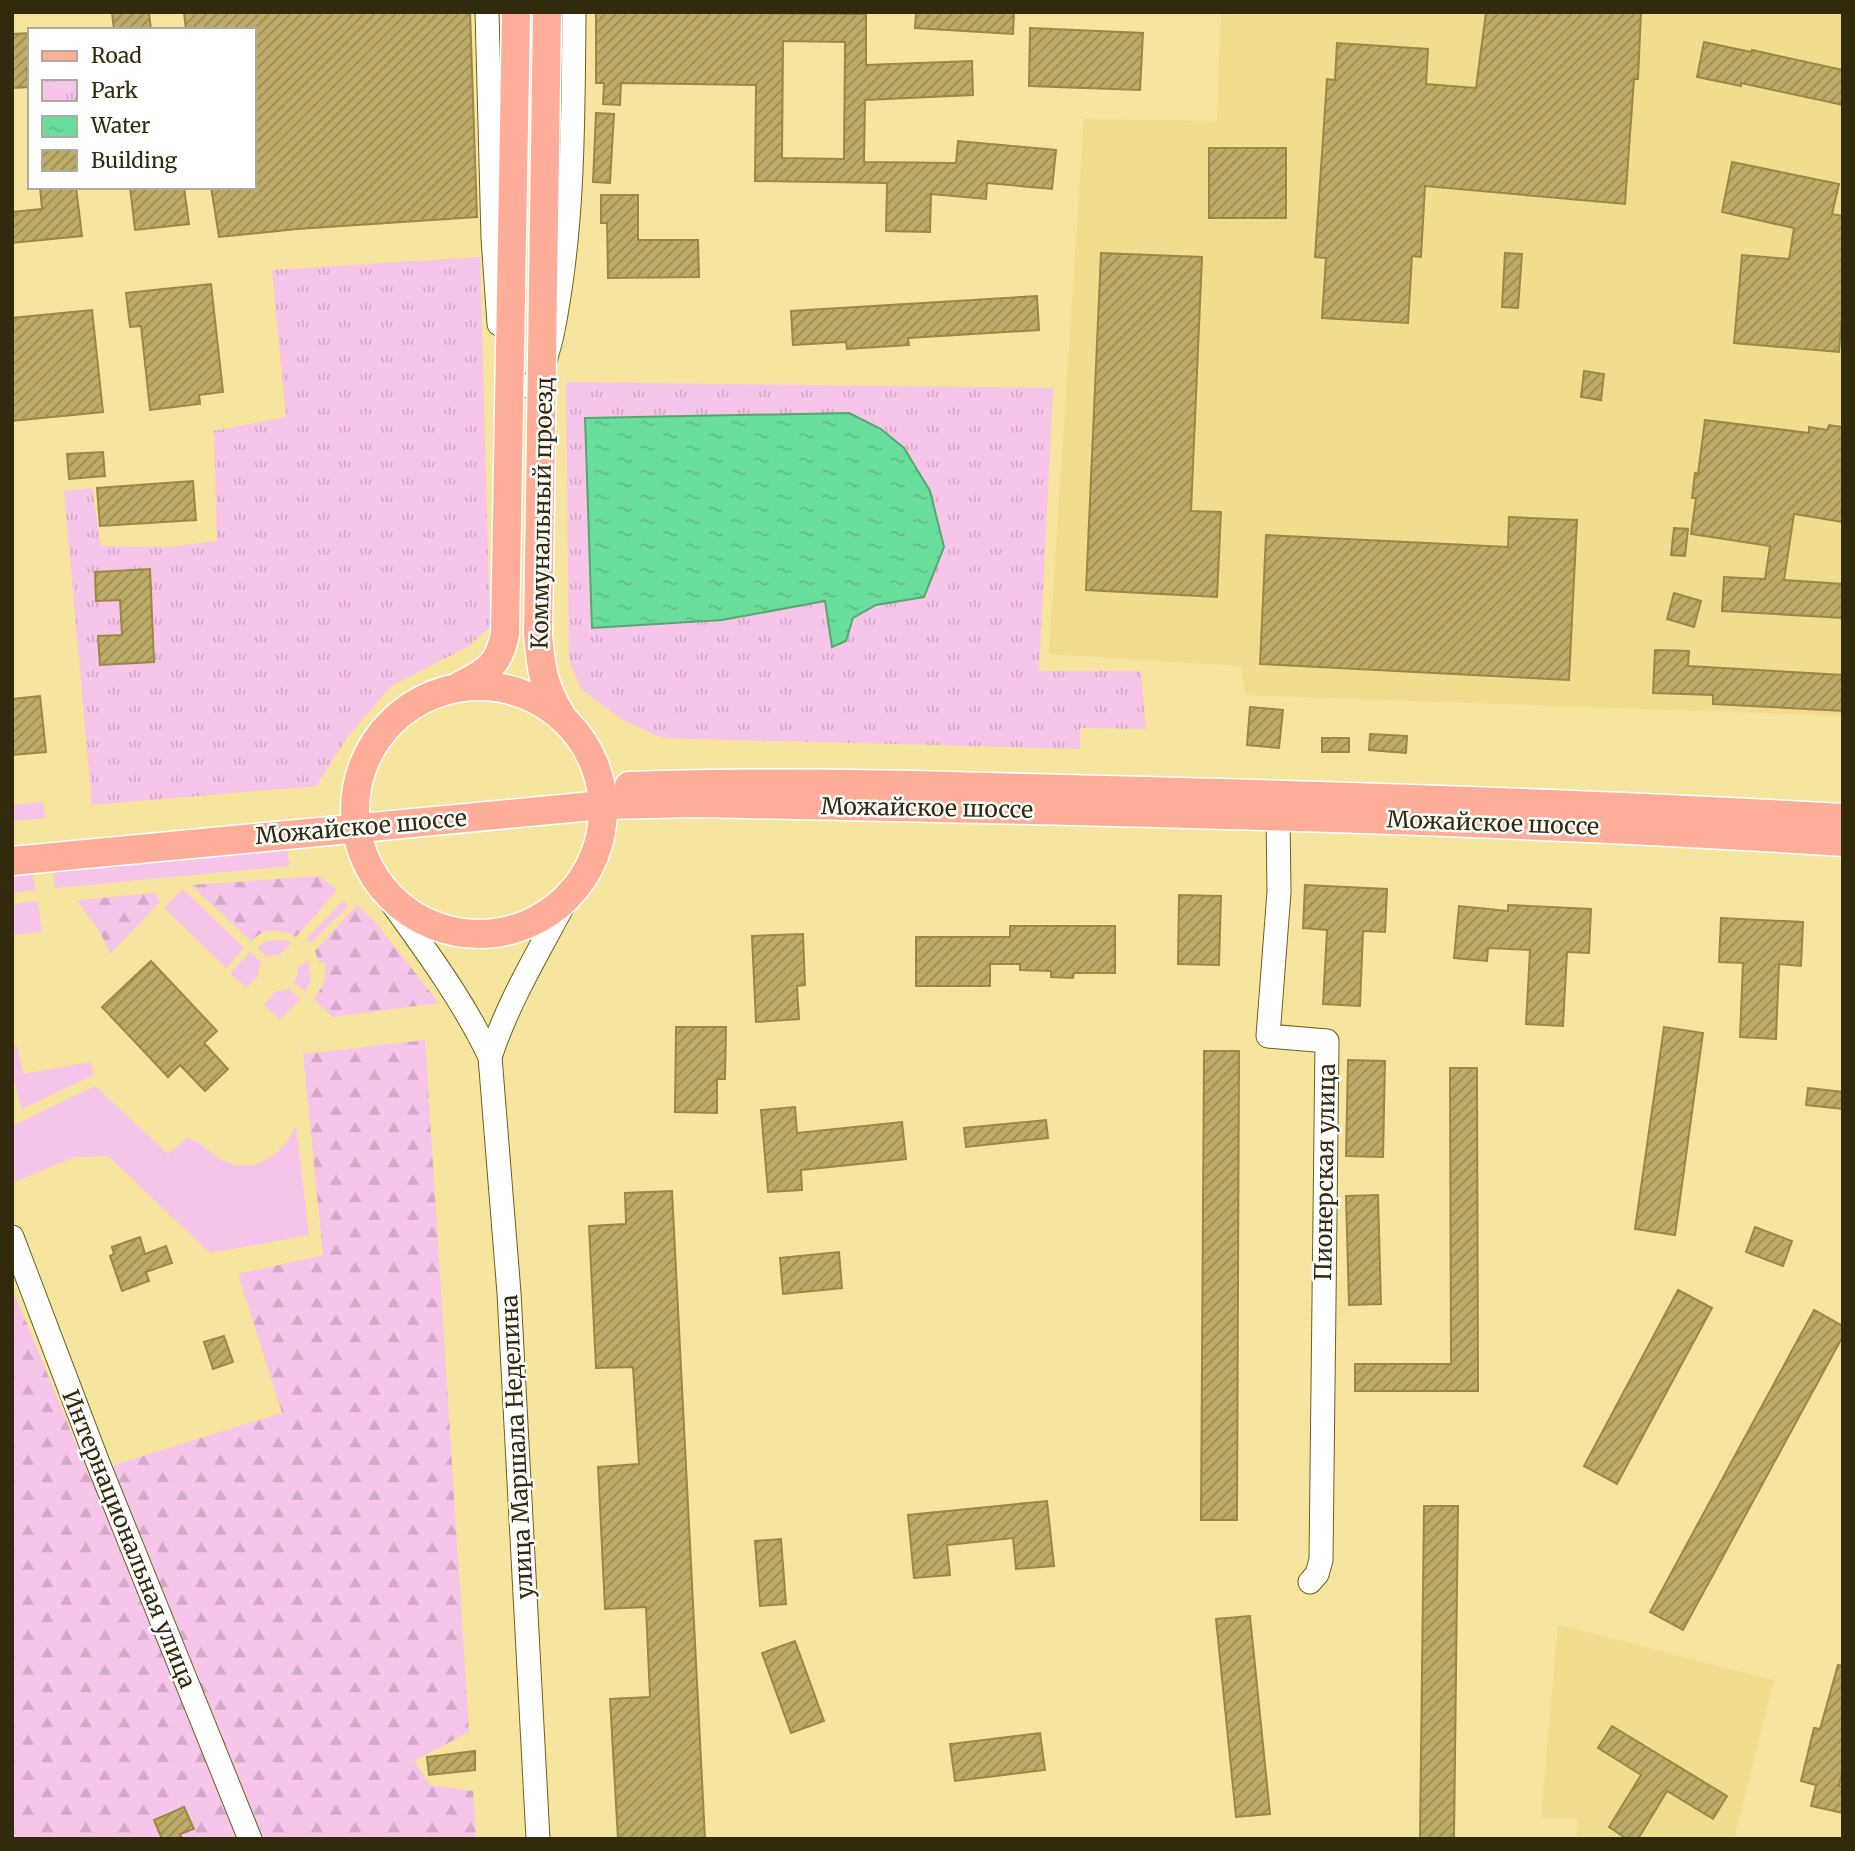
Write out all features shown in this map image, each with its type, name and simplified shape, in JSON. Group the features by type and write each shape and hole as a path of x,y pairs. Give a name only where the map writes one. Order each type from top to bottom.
{"main road":[{"path":"542,370 547,16"},
{"path":"507,412 516,17"},
{"name":"Коммунальный проезд","path":"542,370 538,634 542,673 550,696 563,718"},
{"name":"Коммунальный проезд","path":"458,687 484,674 497,660 505,634 507,412"},
{"path":"486,685 514,690 540,701 563,718 582,740 596,766 602,796 603,823 597,852 584,878 566,900 539,920 507,932 473,935 440,929 410,915 384,892 363,858 355,818 356,782 370,748 393,719 423,698 458,687 486,685"},
{"name":"Можайское шоссе","path":"12,841 355,818 794,782 1613,805 1843,818"},
{"name":"Можайское шоссе","path":"602,796 697,803 1278,815 1639,828 1843,842"},
{"name":"Можайское шоссе","path":"12,860 355,818"}],"street":[{"name":"Коммунальный проезд","path":"487,12 493,238 507,412"},
{"name":"Коммунальный проезд","path":"542,370 552,336 562,272 571,172 574,12"},
{"path":"498,309 497,463 501,475 507,480 526,486 541,481"},
{"path":"508,369 513,381 524,386 537,382 542,370"},
{"name":"Пионерская улица","path":"1278,815 1279,892 1268,1036 1327,1041 1321,1560 1317,1574 1310,1582"},
{"path":"384,892 436,965 490,1057"},
{"path":"490,1057 496,1037 522,983 566,900"},
{"name":"улица Маршала Неделина","path":"490,1057 509,1293 538,1839"},
{"name":"Интернациональная улица","path":"12,1237 98,1463 250,1839"}],"shaded area":[{"path":"1221,12 1843,12 1843,716 1245,695 1241,666 1049,654 1084,119 1217,121"},
{"path":"1558,1625 1774,1680 1734,1839 1577,1839 1577,1818 1541,1818"}],"green space":[{"path":"480,257 490,627 467,647 391,686 346,739 316,786 92,805 64,491 92,488 101,546 169,547 217,541 214,431 286,417 272,270"},
{"path":"566,382 1053,388 1039,671 1141,671 1146,729 1080,728 1080,749 663,738 624,721 581,689 569,661","holes":["703,417 924,597 876,605 853,618 846,641 832,647 826,601 722,620 592,628 585,418"]},
{"path":"43,802 45,818 12,821 12,805"},
{"path":"286,846 290,866 54,888 54,872"},
{"path":"32,872 36,890 12,893 12,873"},
{"path":"320,876 337,890 296,937 273,930 262,933 251,941 191,885"},
{"path":"183,889 244,948 226,968 164,908"},
{"path":"155,893 160,902 110,954 101,934 77,900"},
{"path":"38,901 42,932 12,935 12,904"},
{"path":"343,901 348,906 311,943 306,939"},
{"path":"357,905 376,923 439,1003 333,1017 313,999 324,982 326,973 325,962 318,961 315,951"},
{"path":"267,941 292,942 281,954 267,957 257,947"},
{"path":"250,952 262,963 258,969 259,975 246,988 230,973"},
{"path":"308,960 311,980 305,992 294,982 297,968"},
{"path":"288,988 300,999 280,1020 264,1005 276,991 285,991"},
{"path":"425,1040 469,1732 414,1761 430,1785 473,1791 476,1839 12,1839 12,1296 15,1295 88,1473 282,1413 238,1274 323,1255 303,1054"},
{"path":"12,1046 17,1046 23,1074 91,1062 93,1075 22,1109 12,1074"},
{"path":"95,1086 168,1154 187,1138 223,1161 240,1165 261,1163 278,1152 296,1126 309,1235 210,1253 108,1156 74,1157 12,1183 12,1126"}],"water":[{"path":"849,413 881,429 904,448 930,491 944,547 924,597 876,605 853,618 846,641 832,647 825,601 722,620 592,628 585,418"}],"building":[{"path":"112,12 149,12 151,28 114,28"},
{"path":"184,12 470,12 477,217 219,237 211,189 256,189 256,28 186,28"},
{"path":"596,12 866,14 866,65 972,61 973,95 865,100 864,162 956,163 958,141 1056,150 1052,189 987,183 986,199 931,194 930,232 886,231 887,183 755,181 756,85 621,83 620,105 603,104 604,83 596,83","holes":["783,41 845,42 844,159 782,158"]},
{"path":"916,12 1014,12 1013,34 915,28"},
{"path":"1486,12 1641,12 1638,79 1634,79 1625,204 1425,186 1421,257 1412,256 1408,323 1322,318 1326,258 1315,257 1327,79 1335,80 1337,43 1428,49 1426,84 1476,88"},
{"path":"1030,28 1143,33 1140,90 1029,86"},
{"path":"28,33 28,87 12,88 12,34"},
{"path":"1704,42 1843,70 1843,105 1741,83 1741,86 1697,77"},
{"path":"596,113 614,114 610,183 593,182"},
{"path":"1209,148 1286,148 1286,218 1209,218"},
{"path":"1732,162 1839,184 1832,214 1843,216 1843,305 1839,352 1734,343 1742,255 1789,259 1794,228 1722,212"},
{"path":"40,189 76,189 82,236 12,243 12,212 42,209"},
{"path":"130,189 184,189 189,224 135,230"},
{"path":"601,195 638,195 638,240 698,240 699,277 608,278 607,223 601,223"},
{"path":"1101,253 1202,257 1191,511 1221,512 1217,597 1086,590"},
{"path":"1505,253 1522,254 1518,308 1502,307"},
{"path":"211,284 223,392 199,395 200,404 150,410 141,326 130,327 126,293"},
{"path":"1037,296 1039,330 908,338 909,345 847,349 846,342 793,345 791,311"},
{"path":"92,310 103,412 12,421 12,318"},
{"path":"1584,371 1604,374 1601,400 1581,397"},
{"path":"1705,420 1809,433 1809,427 1827,430 1829,425 1843,427 1843,522 1794,514 1784,580 1843,584 1843,618 1722,611 1724,577 1765,579 1770,546 1691,534 1696,498 1692,498 1695,473 1698,474"},
{"path":"103,452 105,476 69,479 67,454"},
{"path":"193,481 196,520 100,526 97,488"},
{"path":"1509,517 1577,520 1569,680 1260,664 1266,535 1508,547"},
{"path":"1674,528 1688,529 1685,556 1671,555"},
{"path":"150,569 154,662 100,665 98,636 122,635 120,600 96,601 95,572"},
{"path":"1674,593 1701,601 1694,627 1667,619"},
{"path":"1655,650 1689,651 1688,666 1843,675 1843,711 1713,704 1713,695 1653,693"},
{"path":"40,696 46,752 12,755 12,699"},
{"path":"1250,707 1283,710 1279,748 1247,745"},
{"path":"1370,734 1407,736 1406,753 1369,750"},
{"path":"1322,738 1349,738 1349,752 1322,752"},
{"path":"1305,885 1387,889 1385,932 1363,931 1360,1006 1323,1004 1327,930 1303,928"},
{"path":"1179,895 1221,896 1219,965 1178,964"},
{"path":"1508,905 1591,909 1589,953 1567,952 1563,1026 1526,1024 1530,950 1488,948 1487,961 1454,958 1459,906 1508,911"},
{"path":"1721,918 1803,922 1801,966 1779,964 1776,1039 1740,1037 1743,963 1719,962"},
{"path":"1010,926 1115,926 1115,973 1074,973 1073,978 1051,977 1051,971 1020,970 1020,964 990,964 990,986 916,986 916,937 1010,937"},
{"path":"803,934 805,985 797,986 799,1019 756,1022 752,936"},
{"path":"151,961 217,1031 204,1043 228,1069 205,1091 180,1065 168,1077 102,1007"},
{"path":"676,1027 726,1027 725,1079 717,1079 717,1113 675,1112"},
{"path":"1664,1027 1703,1033 1675,1235 1635,1229"},
{"path":"1204,1051 1239,1051 1237,1520 1201,1520"},
{"path":"1348,1060 1385,1061 1383,1157 1346,1156"},
{"path":"1450,1068 1477,1068 1478,1391 1355,1391 1355,1364 1451,1364"},
{"path":"1808,1088 1843,1092 1843,1109 1806,1105"},
{"path":"795,1107 797,1133 902,1122 906,1159 801,1170 802,1190 768,1192 761,1110"},
{"path":"1046,1120 1048,1138 966,1147 964,1128"},
{"path":"672,1191 705,1839 618,1839 610,1699 650,1697 646,1607 605,1609 598,1467 639,1464 633,1367 596,1368 589,1226 626,1224 625,1193"},
{"path":"1378,1195 1381,1304 1349,1305 1346,1196"},
{"path":"1755,1227 1792,1241 1783,1266 1746,1252"},
{"path":"140,1237 145,1254 166,1246 172,1263 146,1272 149,1281 122,1291 110,1256 114,1254 112,1247"},
{"path":"839,1252 842,1288 783,1294 780,1258"},
{"path":"1678,1290 1712,1308 1617,1484 1584,1466"},
{"path":"1814,1310 1843,1326 1843,1336 1683,1630 1650,1612"},
{"path":"224,1336 233,1362 213,1369 204,1342"},
{"path":"1047,1501 1054,1566 1016,1569 1013,1538 947,1545 950,1575 914,1578 908,1515"},
{"path":"1424,1506 1458,1506 1454,1839 1420,1839"},
{"path":"781,1539 786,1604 760,1606 755,1541"},
{"path":"1250,1616 1270,1814 1236,1817 1216,1619"},
{"path":"795,1641 824,1721 791,1733 762,1653"},
{"path":"1838,1665 1843,1666 1843,1769 1839,1786 1843,1787 1843,1813 1811,1806 1816,1785 1801,1781 1814,1728 1820,1729"},
{"path":"1612,1726 1727,1796 1713,1819 1667,1791 1638,1839 1627,1839 1609,1827 1641,1775 1598,1748"},
{"path":"1040,1733 1045,1770 955,1781 950,1744"},
{"path":"475,1751 475,1770 429,1775 427,1757"},
{"path":"184,1807 194,1829 180,1834 182,1839 162,1839 154,1820"}]}
